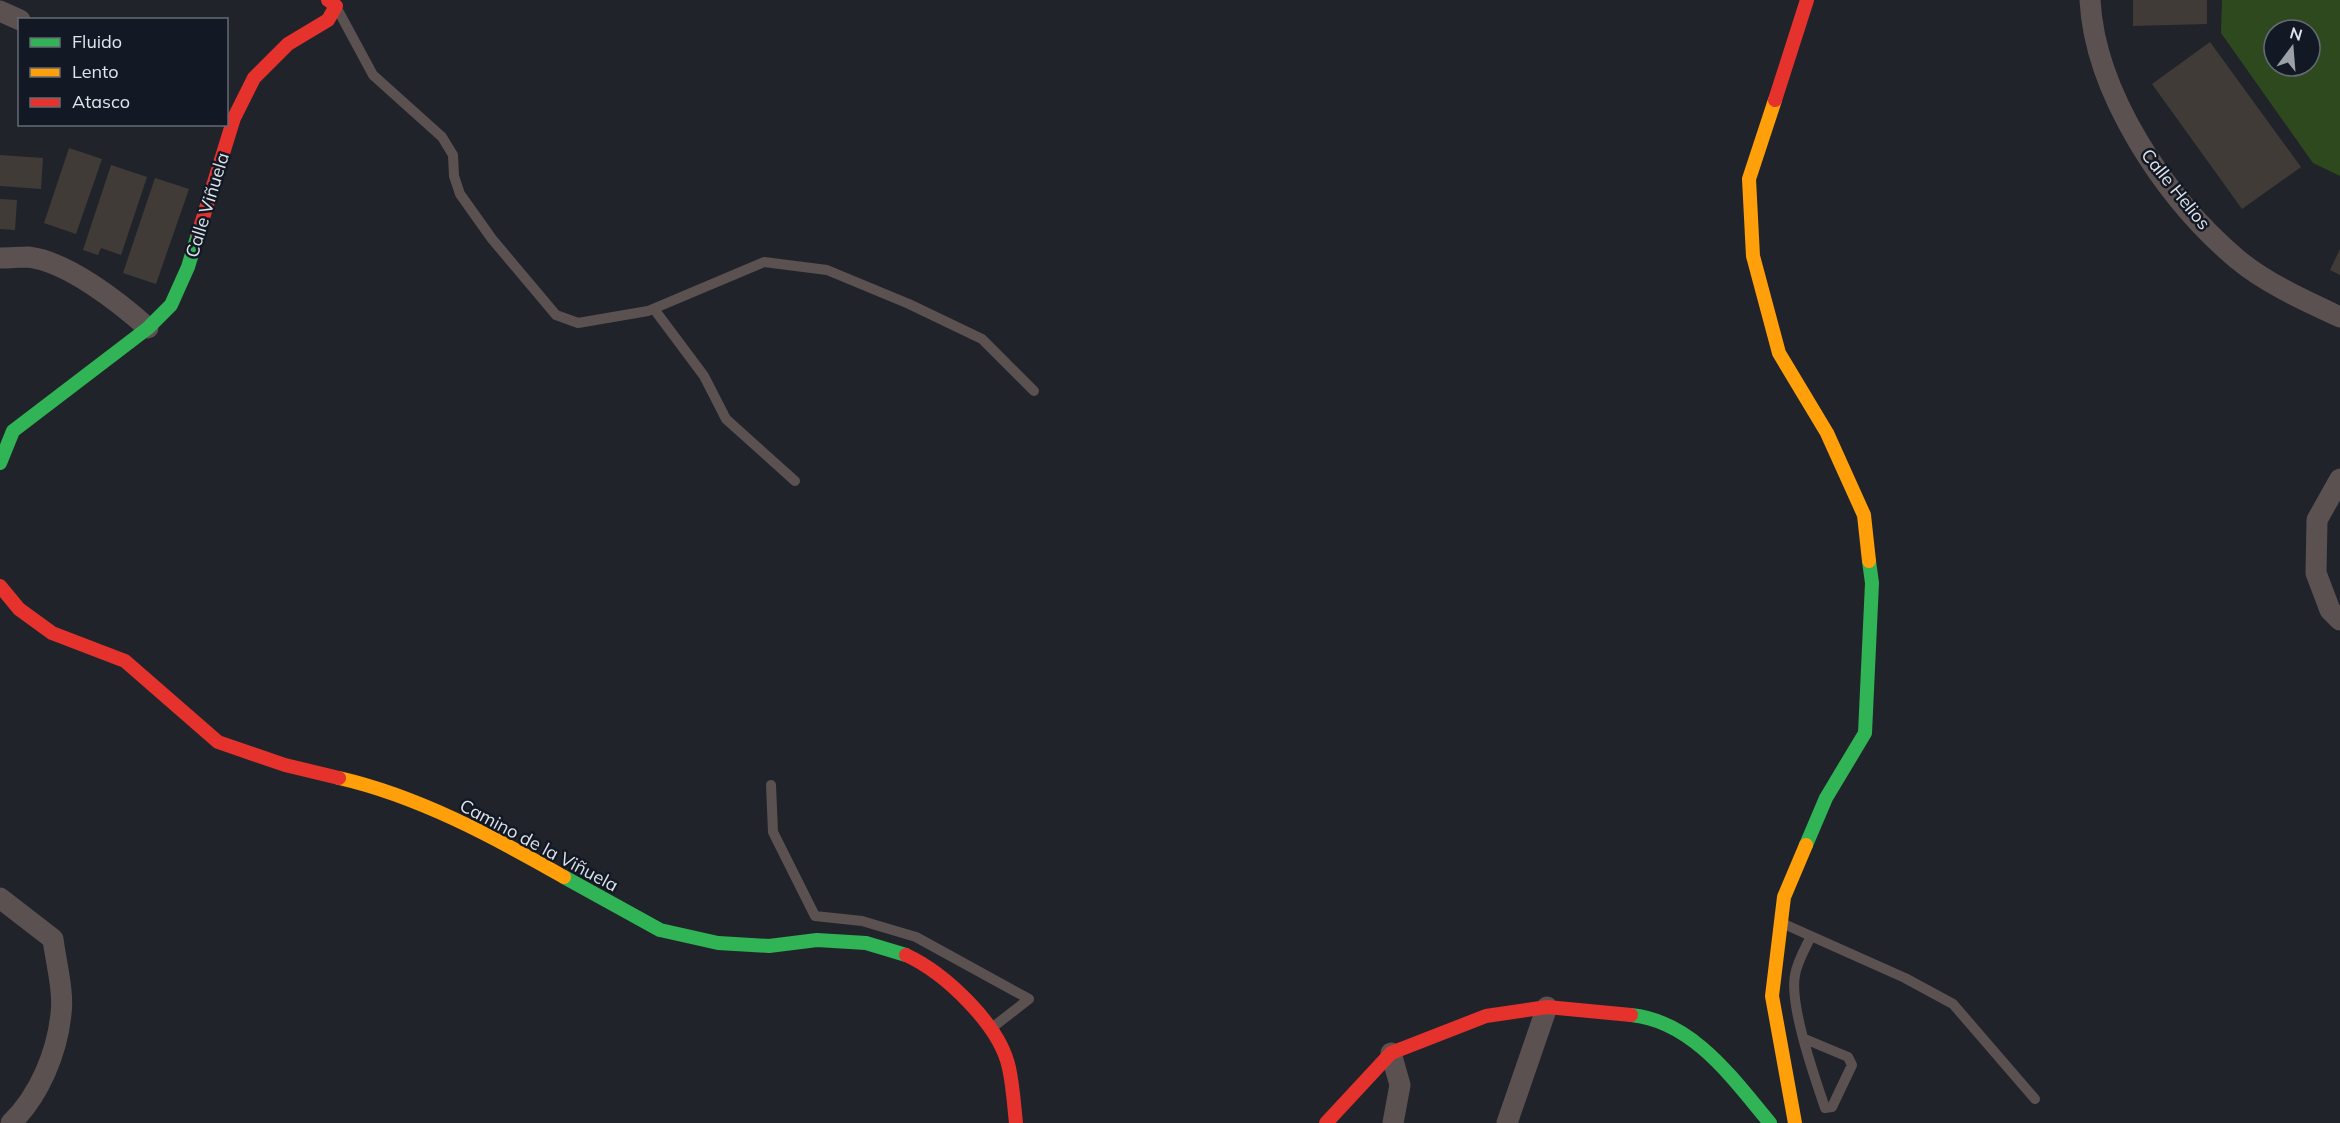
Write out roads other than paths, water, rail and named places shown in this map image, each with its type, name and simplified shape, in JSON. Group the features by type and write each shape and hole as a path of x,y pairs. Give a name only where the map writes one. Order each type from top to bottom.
{"street":[{"path":"1796,1123 1772,996 1784,897 1826,798 1865,733 1872,583 1864,515 1827,433 1779,353 1754,256 1749,179 1807,0"},
{"name":"Calle Helios","path":"2090,0 2091,24 2103,67 2125,120 2154,167 2238,260 2298,297 2340,317"},
{"name":"Calle Viñuela","path":"0,463 13,431 148,328 171,305 183,276 234,118 254,78 288,44 328,20 332,3"},
{"path":"0,11 18,19"},
{"path":"0,258 30,257 67,270 130,312 148,328"},
{"path":"2340,479 2317,520 2316,573 2330,610 2340,620"},
{"name":"Camino de la Viñuela","path":"0,585 19,609 52,633 125,661 218,742 285,765 357,782 429,809 509,846 660,930 718,943 769,946 817,940 866,944 908,956 945,979 991,1029 1009,1066 1016,1123"},
{"path":"0,898 53,939 61,1013 51,1060 26,1108 11,1123"},
{"path":"1507,1123 1547,1006"},
{"path":"1326,1123 1390,1053 1486,1016 1547,1006 1653,1017 1711,1053 1770,1123"},
{"path":"1390,1053 1400,1085 1394,1123"}],"lane":[{"path":"332,3 373,75 442,137 453,155 454,176 460,194 492,239 556,315 578,322 654,309 764,262 827,270 909,304 982,339 1034,391"},
{"path":"654,309 705,376 726,419 795,481"},
{"path":"771,785 773,832 815,916 862,921 916,937 1029,999 991,1029"},
{"path":"1781,923 1905,978 1953,1004 2035,1099"},
{"path":"1805,1039 1848,1057 1851,1065 1833,1107 1825,1108 1805,1039 1798,1014 1794,977 1811,936"}]}
